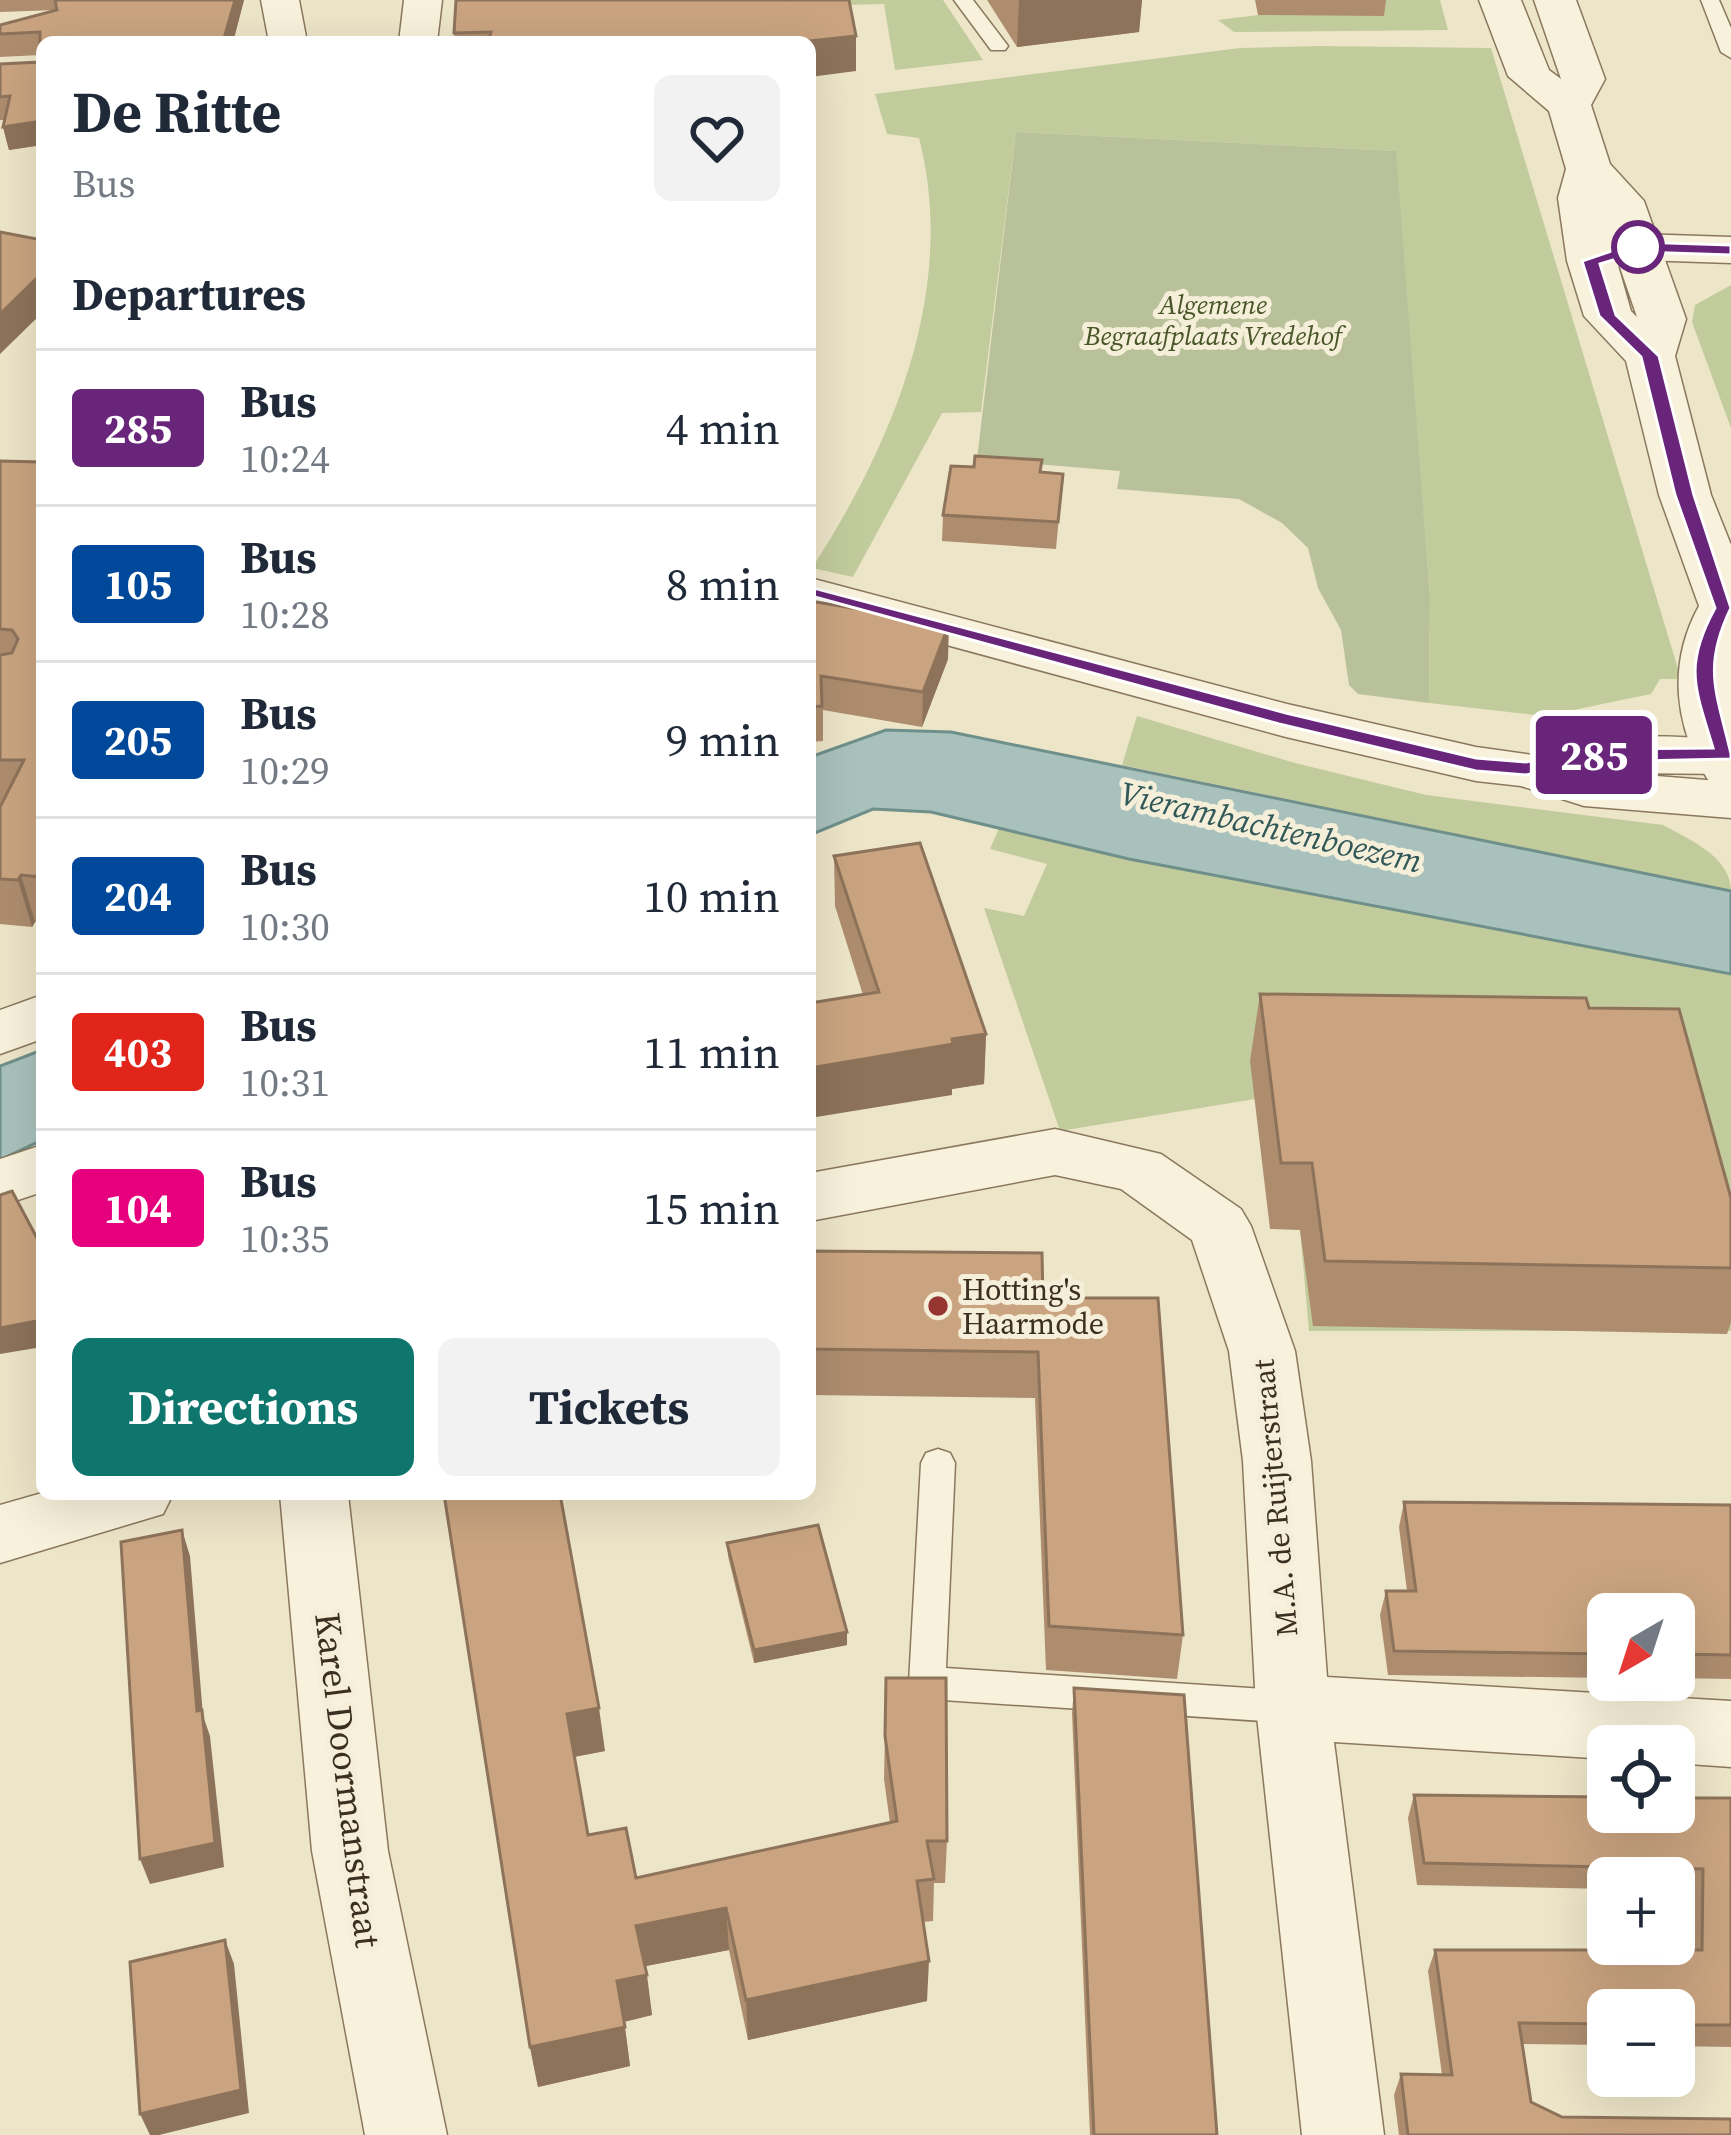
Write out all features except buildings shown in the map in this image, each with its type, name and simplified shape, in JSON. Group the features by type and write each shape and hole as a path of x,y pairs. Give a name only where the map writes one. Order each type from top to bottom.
{"street":[{"path":"280,0 287,36"},
{"path":"419,36 423,0"},
{"path":"816,595 1286,720 1476,764 1526,769 1584,788 1730,770 1701,674 1707,640 1728,613 1685,495 1650,356 1662,319 1622,201 1589,169 1569,105 1531,76 1500,0"},
{"path":"1555,0 1583,79 1569,105"},
{"path":"1589,169 1581,198 1591,261 1608,316 1650,356"},
{"path":"1591,261 1642,261 1731,250"},
{"path":"1642,261 1731,276"},
{"path":"0,1033 36,1018"},
{"name":"M.A. de Ruijterstraat","path":"816,1196 1055,1152 1139,1170 1219,1226 1262,1351 1277,1461 1293,1707 1343,2135"},
{"path":"0,1183 36,1170"},
{"path":"0,1534 118,1500"},
{"name":"Karel Doormanstraat","path":"315,1500 350,1852 406,2135"},
{"path":"1293,1707 1731,1734"}],"lane":[{"path":"963,0 998,46"},
{"path":"1710,0 1731,52"},
{"path":"938,1462 927,1683 1293,1707"}],"green space":[{"path":"843,0 943,0 983,60 895,70 884,4 844,5"},
{"path":"1380,0 1440,0 1448,30 1234,32 1218,20"},
{"path":"1240,48 1491,48 1681,679 1660,679 1651,694 1544,716 1429,703 1430,597 1395,151 1016,132 981,412 942,413 853,577 816,569 892,417 924,307 929,195 919,138 887,134 875,94"},
{"name":"Algemene Begraafplaats Vredehof","path":"1016,132 1396,151 1430,597 1429,703 1358,694 1349,685 1341,630 1318,588 1308,548 1282,523 1239,499 1117,489 1120,471 977,459"},
{"path":"1731,285 1731,428 1692,322 1695,305"},
{"path":"1137,716 1295,763 1426,795 1663,825 1716,859 1731,891 1122,765"},
{"path":"1000,826 1129,859 1731,974 1731,1331 1309,1331 1300,1230 1255,1099 1060,1131 984,908 1024,916 1047,864 990,849"}],"water":[{"name":"Vierambachtenboezem","path":"886,730 951,732 1731,891 1731,974 1129,859 931,812 873,809 816,833 816,755"},
{"path":"36,1052 36,1143 0,1160 0,1066"}],"bus line":[{"name":"285","path":"816,595 1286,720 1476,764 1526,769 1590,755 1725,754 1701,674 1707,640 1725,608 1685,495 1650,356 1608,316 1591,261 1638,247 1731,250"}],"place":[{"name":"Hotting's Haarmode","path":"938,1306"}]}
